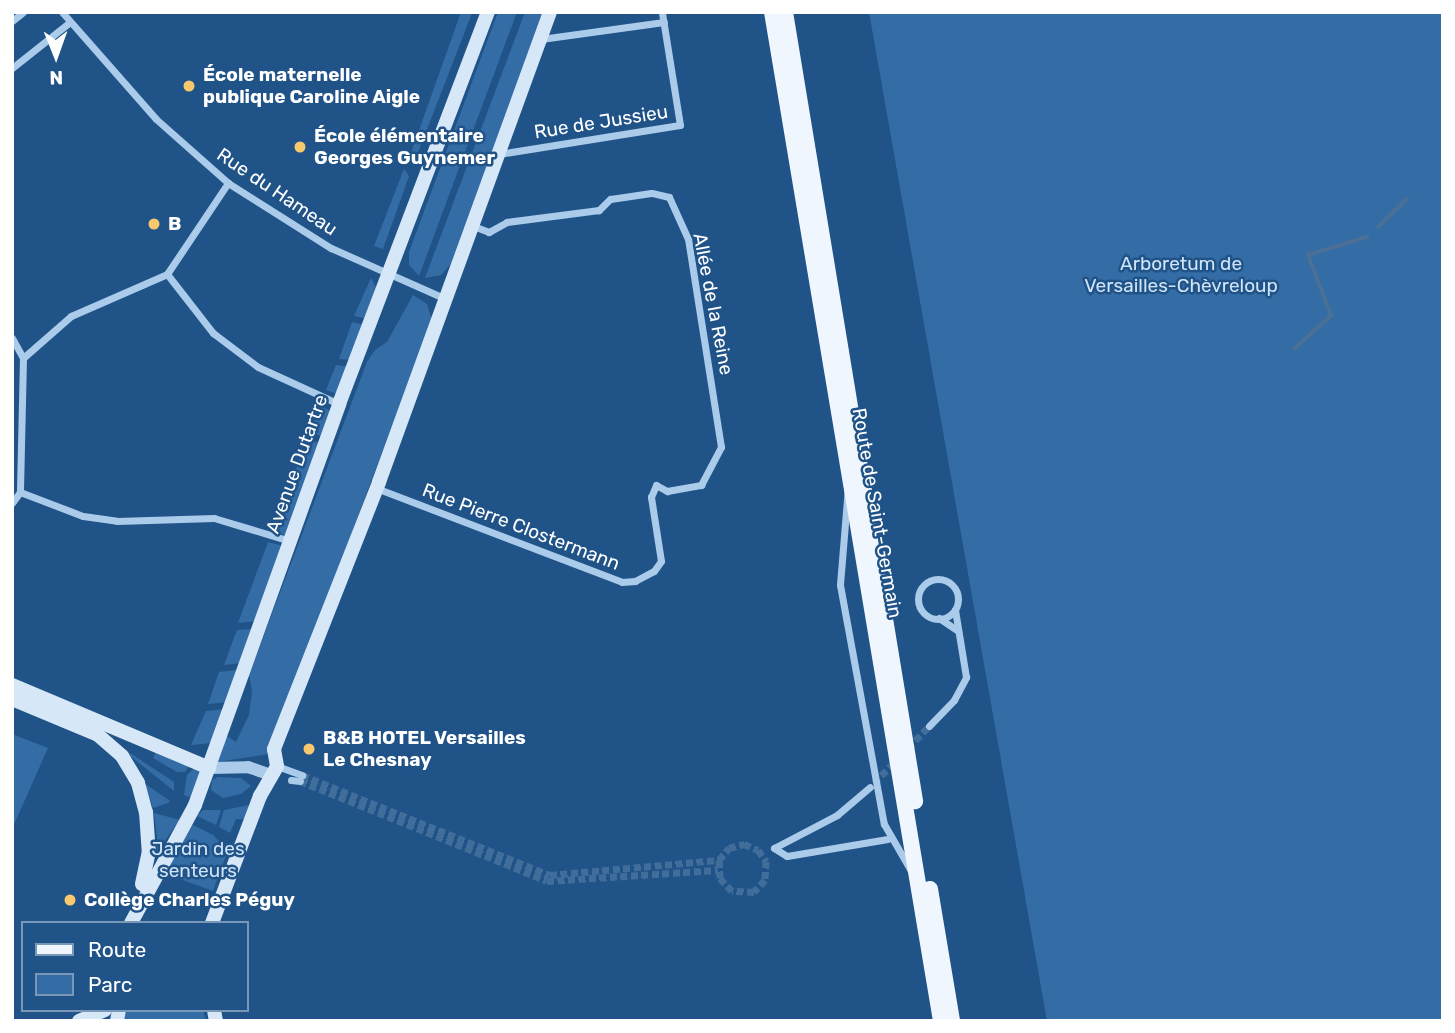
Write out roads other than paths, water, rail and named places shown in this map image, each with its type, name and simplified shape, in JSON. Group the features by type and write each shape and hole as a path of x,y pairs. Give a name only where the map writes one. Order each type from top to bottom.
{"main road":[{"name":"Avenue Dutartre","path":"133,916 192,814 339,404 488,12"},
{"path":"213,921 274,770 274,748 376,488 550,12"},
{"name":"Route de Saint-Germain","path":"772,12 941,1021"},
{"name":"Route de Saint-Germain","path":"785,12 952,1021"},
{"path":"12,685 209,768"},
{"path":"12,699 98,735 116,749 132,772 146,812 149,850 133,916"},
{"path":"79,1021 100,1012"}],"street":[{"path":"12,21 23,12"},
{"name":"Rue du Hameau","path":"62,12 156,119 228,183 331,248 444,298"},
{"name":"Rue de Jussieu","path":"498,155 680,125 662,12"},
{"path":"12,68 70,22"},
{"path":"540,39 664,22"},
{"path":"23,358 71,316 167,274 228,183"},
{"name":"Allée de la Reine","path":"472,226 489,232 507,222 599,209 610,198 651,193 669,197 675,206 688,239 722,439 701,485 667,491 656,485 651,497 661,561 654,571"},
{"path":"167,274 213,334 258,367 339,404"},
{"path":"12,338 23,358 20,492 12,503"},
{"path":"850,483 844,493 840,584 888,839 917,879"},
{"name":"Rue Pierre Clostermann","path":"376,488 622,582 635,581 654,571"},
{"path":"20,492 83,516 117,521 214,517 290,541"},
{"path":"929,726 965,682 955,610 958,599 952,584 930,580 920,589 918,601 928,615 939,618 957,630"},
{"path":"939,618 955,610"},
{"path":"209,768 248,767 274,770 301,778 291,780"},
{"path":"870,787 816,828 772,848 787,856 888,839"}],"waterway":[{"path":"1378,227 1407,199"},
{"path":"1294,349 1331,316 1308,255 1367,237"}],"tunnel":[{"path":"908,748 929,726"},
{"path":"874,783 897,759"},
{"path":"302,775 550,875 719,860 729,848 744,844 758,850 766,861 765,880 754,892 732,891 720,878 719,860"},
{"path":"300,781 547,881 718,870"}],"place":[{"name":"École maternelle publique Caroline Aigle","path":"189,86"},
{"name":"École élémentaire Georges Guynemer","path":"300,147"},
{"name":"B","path":"154,224"},
{"name":"B&B HOTEL Versailles Le Chesnay","path":"309,749"},
{"name":"Collège Charles Péguy","path":"70,900"}],"park label":[{"name":"Arboretum de Versailles-Chèvreloup","path":"1181,275"},
{"name":"Jardin des senteurs","path":"198,860"}]}
